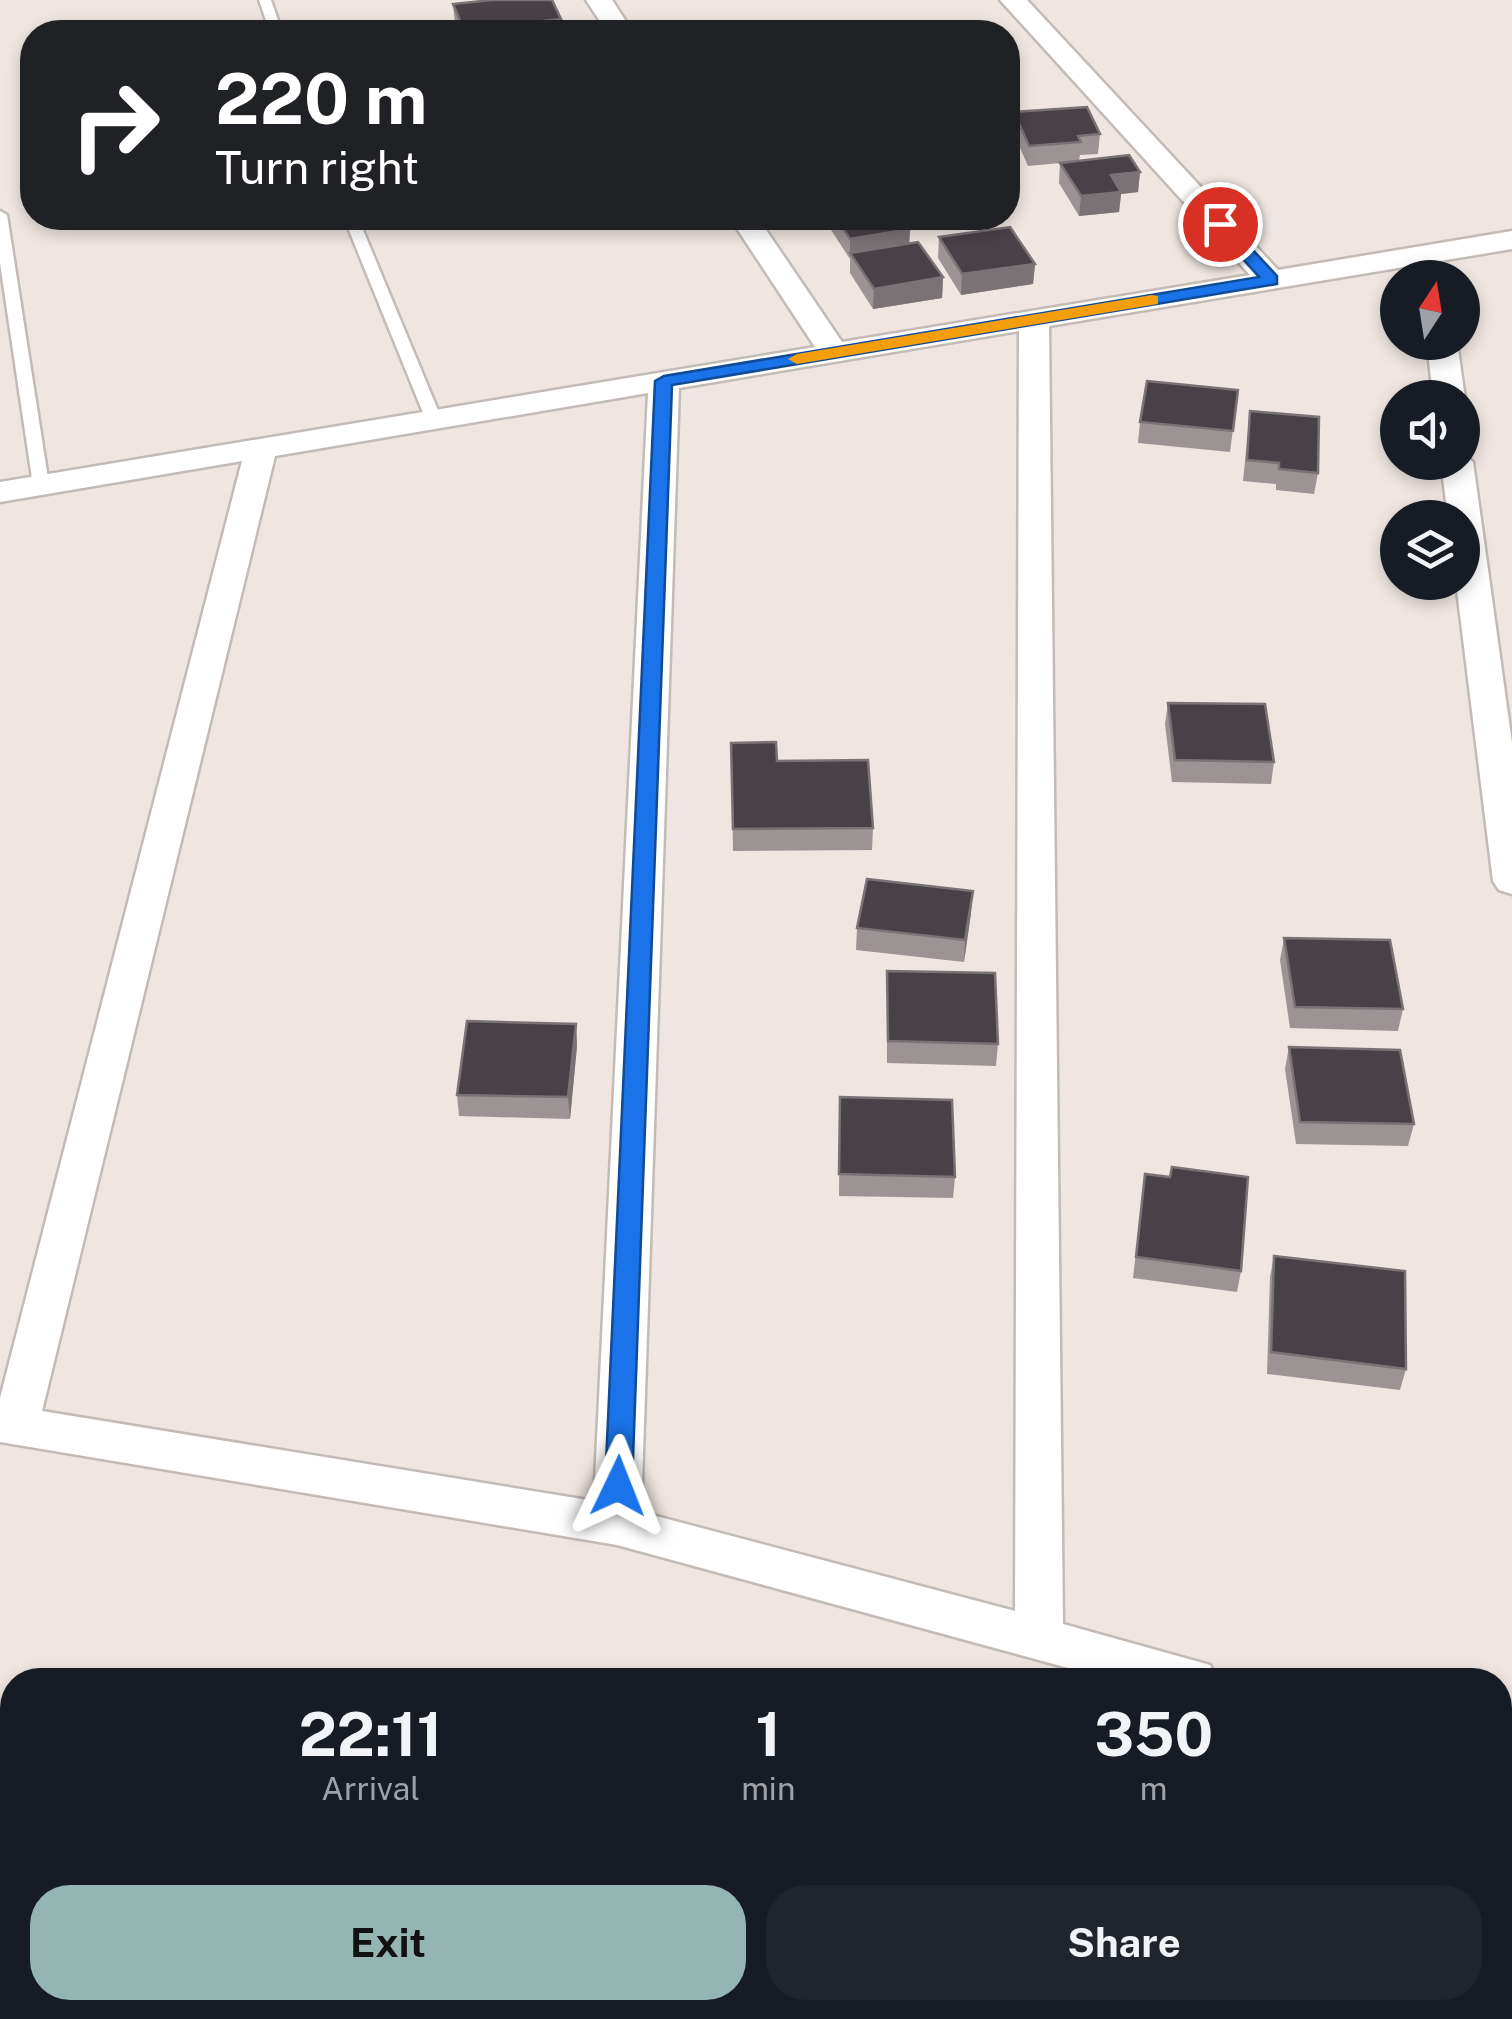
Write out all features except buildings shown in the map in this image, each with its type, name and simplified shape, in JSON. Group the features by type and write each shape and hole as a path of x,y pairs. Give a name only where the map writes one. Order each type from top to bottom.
{"street":[{"path":"1013,0 1272,280"},
{"path":"752,230 834,353"},
{"path":"1446,260 1512,240"},
{"path":"0,492 1272,280 1380,270"},
{"path":"1034,320 1039,1639"},
{"path":"617,1526 664,381"},
{"path":"261,448 8,1424 617,1526 1147,1668"},
{"path":"1460,480 1512,881"}],"lane":[{"path":"0,215 40,485"},
{"path":"357,230 434,420"}],"slow traffic":[{"path":"797,359 1152,300"}],"route":[{"path":"618,1486 664,381 1272,280 1220,224"}]}
